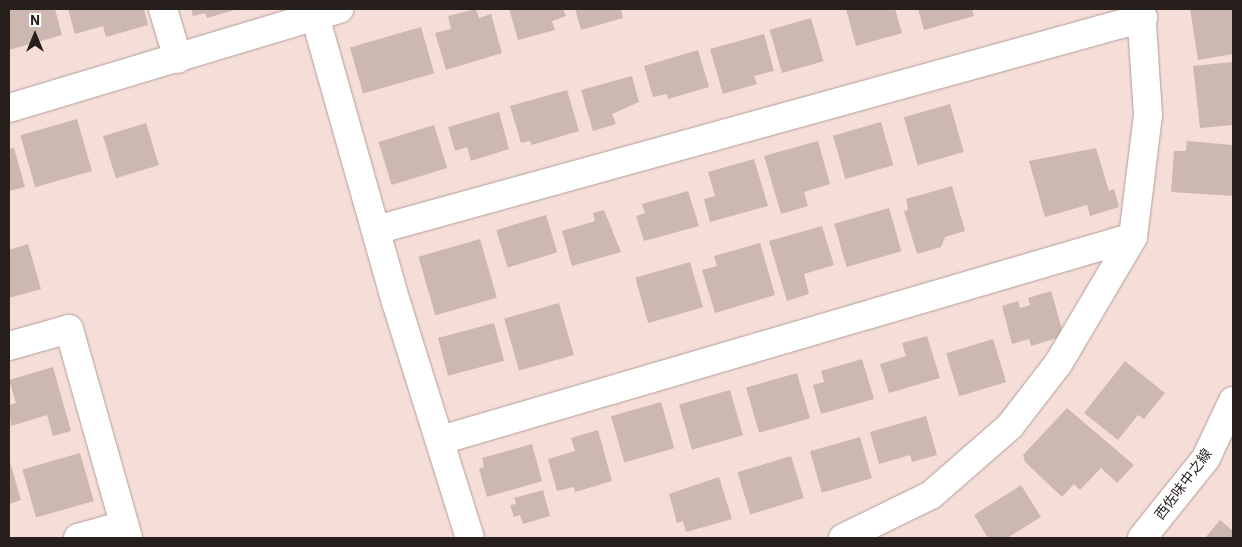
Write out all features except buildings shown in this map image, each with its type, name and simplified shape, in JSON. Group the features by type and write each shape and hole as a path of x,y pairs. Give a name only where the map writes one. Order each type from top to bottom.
{"street":[{"path":"164,9 178,59"},
{"path":"9,108 178,59 322,11 376,230 470,538"},
{"path":"376,230 1142,13 1148,115 1133,237 1058,364 1010,426 931,495 843,538"},
{"path":"441,440 1133,237"},
{"path":"9,346 69,329 126,532 78,538"},
{"name":"西佐味中之線","path":"1142,538 1206,458 1233,400"}]}
